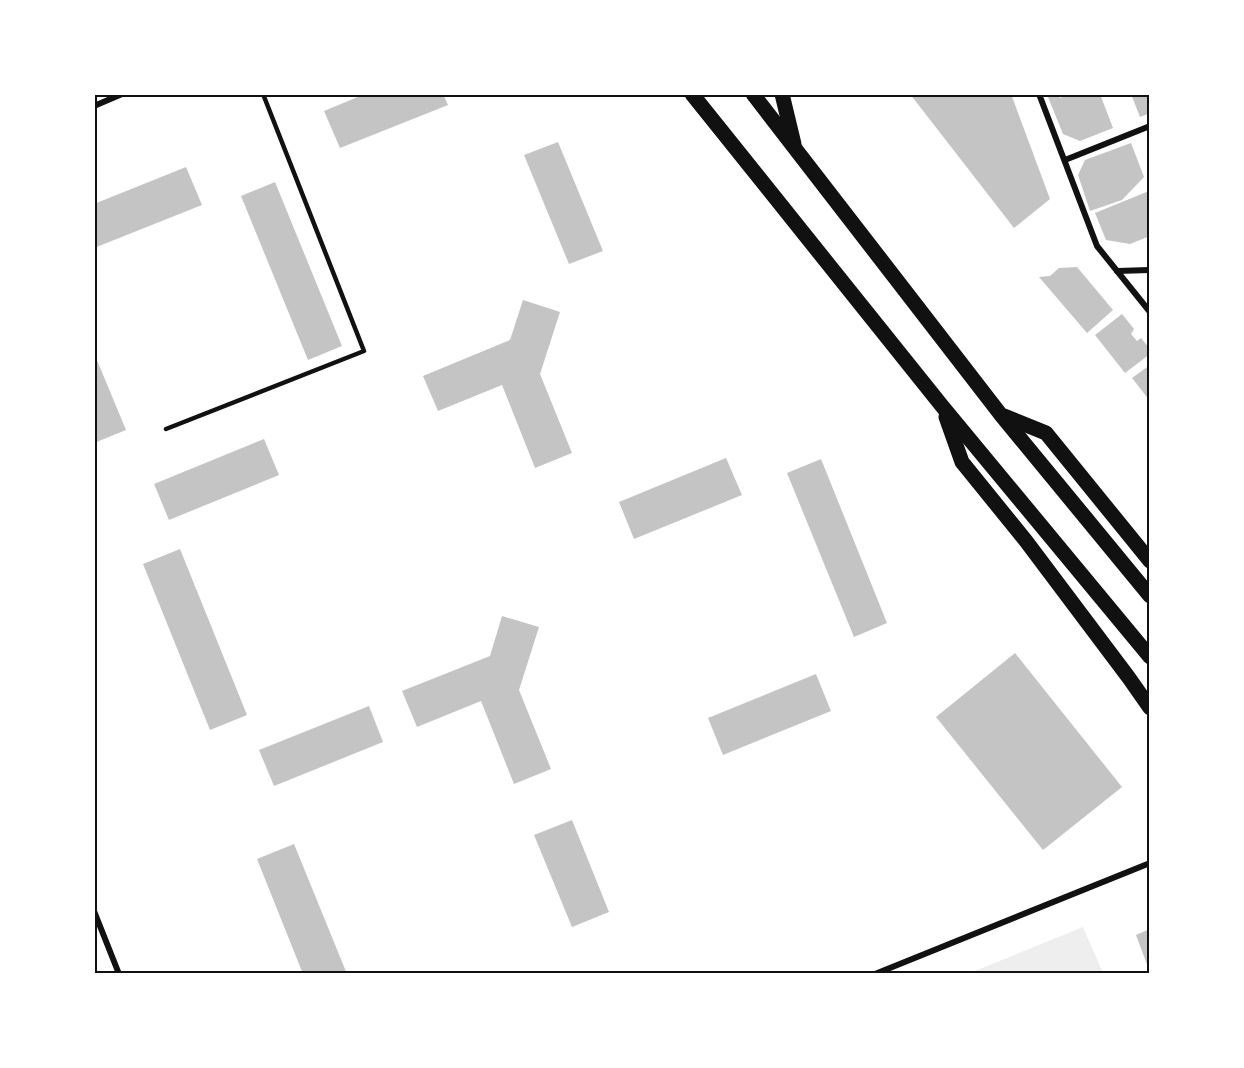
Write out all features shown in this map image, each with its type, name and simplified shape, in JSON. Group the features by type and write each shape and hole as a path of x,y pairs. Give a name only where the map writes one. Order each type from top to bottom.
{"main road":[{"path":"692,94 942,406 1149,657"},
{"path":"753,94 1001,415 1149,596"},
{"path":"782,94 795,150"},
{"path":"942,406 962,462 1026,541 1149,708"},
{"path":"1001,415 1046,433 1149,561"}],"street":[{"path":"94,106 122,94"},
{"path":"1039,94 1097,246 1149,312"},
{"path":"1065,160 1149,126"},
{"path":"1117,271 1149,270"},
{"path":"875,974 1149,862"},
{"path":"94,911 119,974"}],"lane":[{"path":"166,429 364,351 263,94"}],"shaded area":[{"path":"1083,927 1103,973 970,973"}],"building":[{"path":"365,94 443,94 448,105 340,148 324,111"},
{"path":"910,94 1011,94 1050,199 1014,228"},
{"path":"1058,94 1060,98 1070,94 1100,94 1113,128 1080,141 1063,134 1048,97"},
{"path":"1131,94 1150,94 1150,113 1140,117"},
{"path":"558,142 603,251 569,264 524,155"},
{"path":"1131,143 1144,177 1122,200 1090,211 1078,175 1085,160"},
{"path":"186,167 202,205 94,248 94,204"},
{"path":"275,182 342,346 308,360 241,196"},
{"path":"1149,191 1150,236 1130,244 1106,240 1095,213"},
{"path":"1077,267 1113,310 1087,333 1039,277 1050,276 1059,268"},
{"path":"523,300 560,312 540,374 572,453 535,468 502,385 438,411 423,376 510,340"},
{"path":"1122,314 1134,329 1131,334 1137,341 1141,338 1150,349 1150,354 1125,373 1095,335"},
{"path":"94,353 126,430 94,443"},
{"path":"1150,365 1150,401 1132,378"},
{"path":"264,439 279,475 169,520 154,484"},
{"path":"726,458 742,495 634,539 619,502"},
{"path":"821,459 887,623 854,637 787,473"},
{"path":"180,549 247,715 210,730 143,564"},
{"path":"502,616 539,627 519,690 551,769 514,784 481,701 417,727 402,691 490,656"},
{"path":"1015,653 1122,787 1043,850 936,717"},
{"path":"816,674 831,711 723,755 708,718"},
{"path":"369,706 383,742 274,786 259,750"},
{"path":"572,820 609,912 572,927 534,835"},
{"path":"294,844 347,974 303,974 257,859"},
{"path":"1150,929 1150,970 1149,970 1136,935"}]}
